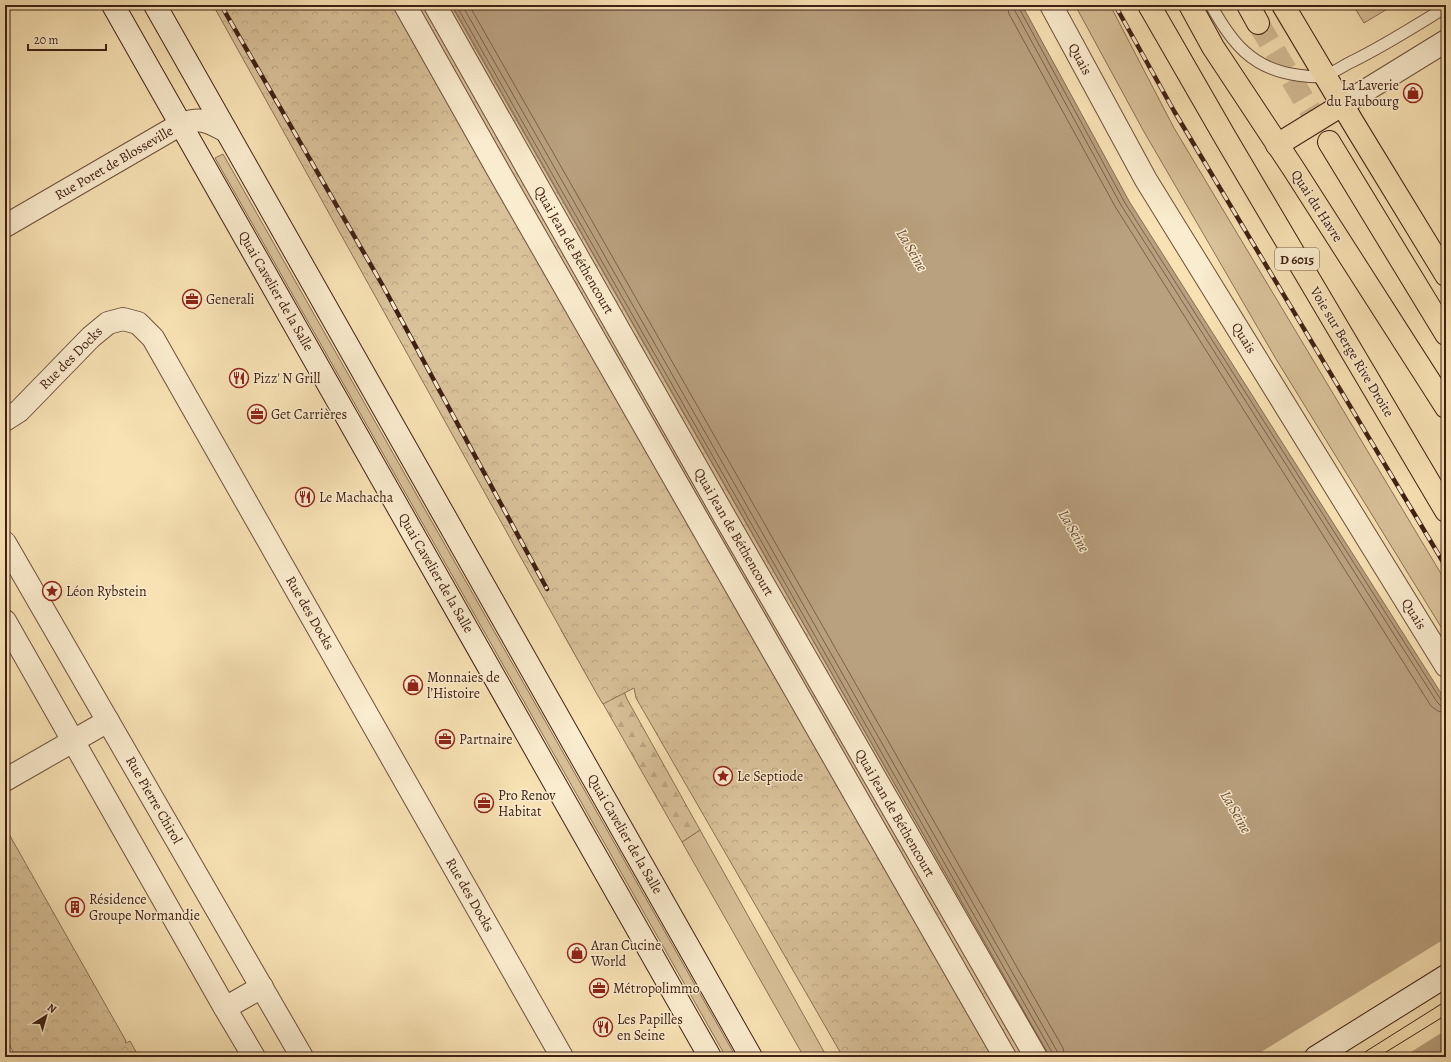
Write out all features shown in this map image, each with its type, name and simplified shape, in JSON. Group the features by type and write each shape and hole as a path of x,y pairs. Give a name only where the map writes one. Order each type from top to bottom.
{"main road":[{"name":"Voie sur Berge Rive Droite","path":"1149,5 1229,144 1446,511"},
{"name":"Quai du Havre","path":"1190,5 1212,47 1446,407"},
{"path":"1283,5 1446,275"},
{"path":"1277,145 1342,105"},
{"path":"1329,142 1446,334"}],"street":[{"name":"Quai Cavelier de la Salle","path":"113,5 710,1057"},
{"name":"Quai Cavelier de la Salle","path":"155,5 752,1057"},
{"name":"Quai Jean de Béthencourt","path":"405,5 1005,1057"},
{"name":"Quai Jean de Béthencourt","path":"435,5 730,526 1036,1057"},
{"name":"Quais","path":"1051,5 1146,180 1446,666"},
{"path":"1342,105 1446,41"},
{"name":"Rue Poret de Blosseville","path":"5,226 181,124 192,120 207,120 226,131"},
{"name":"Rue des Docks","path":"5,420 19,411 91,337 108,323 123,319 138,323 153,338 562,1057"},
{"name":"Rue Pierre Chirol","path":"5,543 302,1057"},
{"path":"5,621 254,1057"},
{"path":"5,780 108,721"},
{"path":"1316,1057 1446,976"},
{"path":"225,1008 262,987"}],"lane":[{"path":"1211,5 1223,28 1241,49 1260,64 1279,71 1308,76 1325,76 1382,46 1446,7"}],"green space":[{"path":"213,5 451,5 1050,1057 843,1057 636,698 634,688 603,704 598,696"},
{"path":"1075,5 1110,5 1174,128 1446,582 1446,635 1276,359 1143,130"},
{"path":"1353,5 1394,5 1364,23"},
{"path":"223,154 736,1057 726,1057 215,158"},
{"path":"576,621 610,657 627,699 700,830 682,842 561,630"},
{"path":"5,827 126,1041 125,1042 130,1041 139,1057 16,1057 5,1037"},
{"path":"700,830 827,1057 804,1057 682,842"}],"water":[{"name":"La Seine","path":"452,5 1022,5 1129,201 1446,701 1446,1057 1050,1057"}],"pier":[{"path":"1446,938 1446,1030 1403,1057 1253,1057"}],"tunnel":[{"path":"1258,23 1329,142"}],"tram line":[{"path":"1357,1057 1446,1001"},
{"path":"1378,1057 1446,1015"}],"railway":[{"path":"221,5 383,286 547,589"},
{"path":"1115,5 1174,111 1446,567"}],"place":[{"name":"La Laverie du Faubourg","path":"1413,93"},
{"name":"Generali","path":"192,299"},
{"name":"Pizz' N Grill","path":"239,378"},
{"name":"Get Carrières","path":"257,414"},
{"name":"Le Machacha","path":"305,497"},
{"name":"Léon Rybstein","path":"52,591"},
{"name":"Monnaies de l’Histoire","path":"413,685"},
{"name":"Partnaire","path":"445,739"},
{"name":"Le Septiode","path":"723,776"},
{"name":"Pro Renov Habitat","path":"484,803"},
{"name":"Résidence Groupe Normandie","path":"75,907"},
{"name":"Aran Cucine World","path":"577,953"},
{"name":"Métropolimmo","path":"599,988"},
{"name":"Les Papilles en Seine","path":"603,1027"}]}
